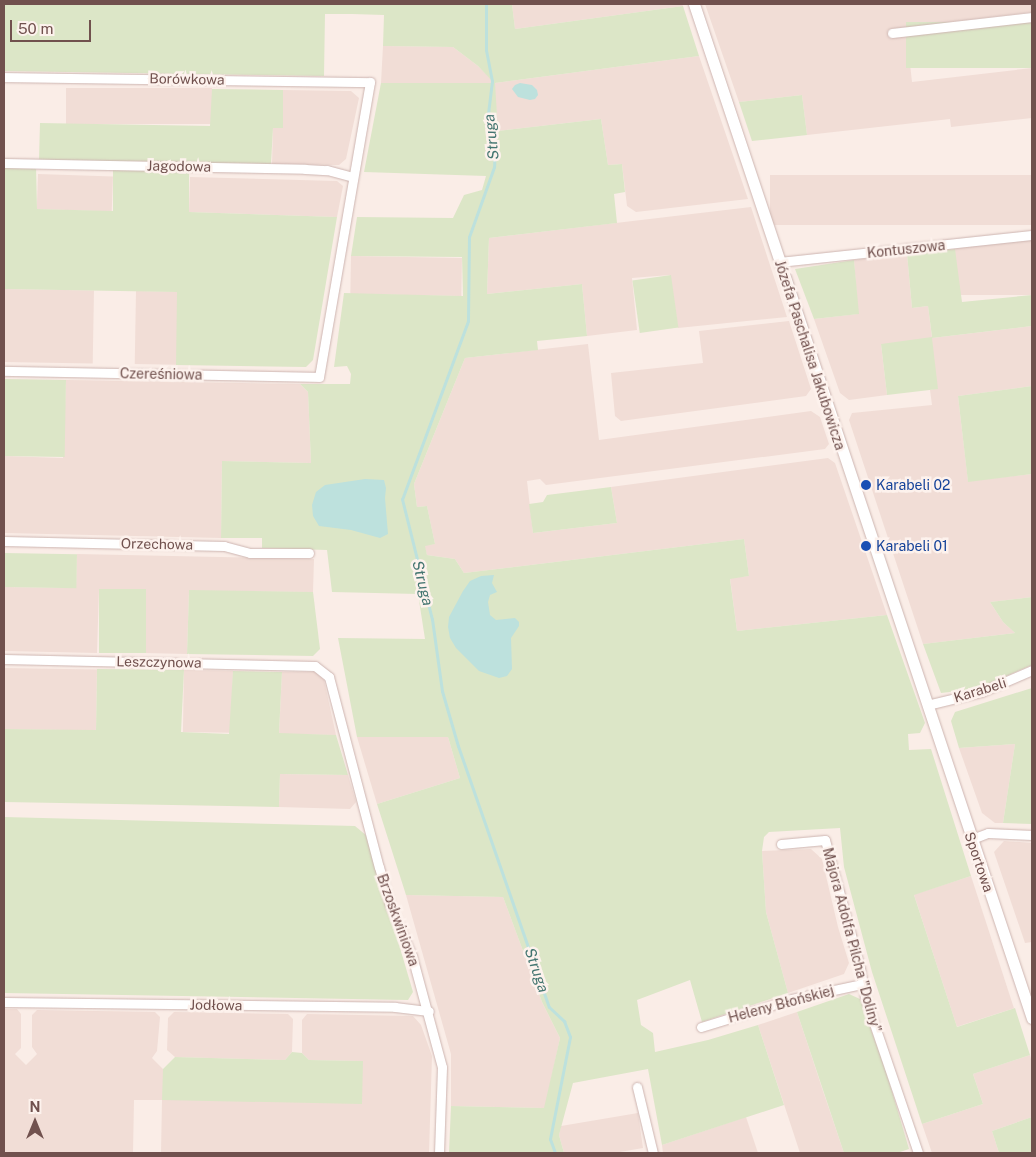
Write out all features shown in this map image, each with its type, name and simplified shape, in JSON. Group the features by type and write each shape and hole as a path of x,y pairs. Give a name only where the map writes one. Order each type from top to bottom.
{"street":[{"name":"Józefa Paschalisa Jakubowicza","path":"694,4 927,705"},
{"path":"892,33 1032,17"},
{"name":"Borówkowa","path":"4,77 370,82 353,177"},
{"name":"Jagodowa","path":"4,163 305,169 327,170 353,177"},
{"name":"Czereśniowa","path":"4,371 319,377 353,177"},
{"name":"Kontuszowa","path":"780,262 1032,235"},
{"name":"Orzechowa","path":"4,541 224,546 250,553 309,553"},
{"name":"Leszczynowa","path":"4,659 315,666"},
{"name":"Brzoskwiniowa","path":"315,666 329,677 388,896 412,956 429,1011 442,1067 439,1153"},
{"name":"Karabeli","path":"927,705 981,692 1032,670"},
{"name":"Sportowa","path":"927,705 1032,1018"},
{"path":"972,839 988,833 1032,835"},
{"name":"Majora Adolfa Pilcha \"Doliny\"","path":"781,844 825,840 862,984 918,1153"},
{"name":"Heleny Błońskiej","path":"701,1027 792,999 862,984"},
{"name":"Jodłowa","path":"4,1002 395,1007 429,1011"},
{"path":"637,1087 653,1153"}],"shaded area":[{"path":"512,4 682,4 683,6 515,29"},
{"path":"705,4 1032,4 1032,12 890,29 890,38 907,36 912,82 1032,68 1032,118 951,127 950,119 807,135 802,95 739,102"},
{"path":"383,46 453,47 478,66 495,83 699,56 748,199 636,212 627,206 622,164 608,165 601,119 498,131 494,83 381,83"},
{"path":"66,88 212,88 212,124 66,124"},
{"path":"283,90 351,91 359,98 346,159 339,165 272,164 273,127 283,127"},
{"path":"38,174 113,177 112,212 37,209"},
{"path":"770,175 1032,175 1032,225 770,225"},
{"path":"190,177 337,181 343,186 337,217 189,212"},
{"path":"751,207 787,317 678,328 670,275 632,278 637,330 587,336 582,284 487,294 489,238"},
{"path":"954,240 1032,240 1032,295 954,295"},
{"path":"907,254 912,308 928,306 932,338 1032,326 1032,386 958,396 968,481 1032,474 1032,597 990,602 1003,622 1015,633 923,644 849,420 852,413 932,405 930,390 938,388 881,344 887,395 849,400 840,393 814,319 858,314 854,260"},
{"path":"351,256 462,258 461,296 350,294"},
{"path":"4,289 94,291 93,364 4,362"},
{"path":"136,291 178,292 177,365 135,364"},
{"path":"789,321 811,389 806,396 621,421 615,416 611,373 703,363 699,331"},
{"path":"588,344 599,440 811,411 820,417 829,444 825,449 546,485 540,479 527,481 533,533 617,523 611,487 828,458 835,463 887,615 737,631 730,578 749,576 744,539 464,573 455,559 427,555 424,545 435,544 427,506 417,507 414,484 465,358"},
{"path":"66,380 300,384 308,392 311,463 222,461 221,538 4,533 4,456 63,458"},
{"path":"77,554 314,559 313,592 189,591 187,654 145,653 146,589 99,589 97,653 4,651 4,587 76,588"},
{"path":"4,668 97,670 96,731 4,729"},
{"path":"184,670 233,671 232,733 183,732"},
{"path":"282,672 316,672 324,680 336,735 279,734"},
{"path":"357,737 448,737 460,778 377,804"},
{"path":"1015,744 1003,823 995,823 982,813 959,748"},
{"path":"280,774 348,775 356,802 350,809 279,807"},
{"path":"1004,841 1032,843 1032,942 1025,943 994,852"},
{"path":"811,849 822,859 838,927 849,963 844,974 788,993 766,912 762,851"},
{"path":"971,876 1014,1008 957,1027 914,895"},
{"path":"406,895 503,897 542,1002 560,1038 545,1108 451,1106 451,1054"},
{"path":"4,1009 17,1009 21,1014 21,1048 15,1054 26,1065 37,1054 32,1047 32,1015 37,1010 155,1012 160,1017 157,1051 152,1058 163,1069 163,1100 363,1061 309,1060 302,1053 302,1020 307,1014 413,1016 421,1025 432,1056 429,1153 161,1153 162,1100 134,1100 133,1153 4,1153"},
{"path":"174,1012 288,1014 293,1019 292,1052 285,1060 175,1057 167,1050 168,1018"},
{"path":"797,1012 844,1153 800,1153 758,1025"},
{"path":"1030,1055 1032,1063 1032,1117 992,1131 999,1153 932,1153 922,1124 983,1104 973,1074"},
{"path":"638,1113 643,1148 614,1153 564,1153 559,1135 561,1126"},
{"path":"746,1117 758,1153 663,1153 662,1145"}],"green space":[{"path":"4,4 512,4 515,29 683,6 699,56 495,83 498,131 601,119 608,165 622,164 625,192 614,194 617,223 489,238 487,294 582,284 587,336 537,341 538,350 465,358 414,484 417,507 427,506 435,544 425,546 427,555 455,559 464,573 744,539 749,576 730,579 737,631 887,615 925,723 920,733 908,734 909,750 931,749 971,876 914,895 957,1027 1015,1008 1030,1055 973,1074 983,1104 922,1124 872,972 844,867 840,828 769,832 764,837 762,851 766,912 788,993 702,1022 690,980 637,1000 641,1025 653,1033 655,1052 708,1040 758,1025 784,1105 662,1145 648,1069 573,1083 559,1135 564,1153 449,1153 451,1106 544,1108 560,1038 542,1002 503,897 406,895 377,804 460,778 448,737 357,737 338,638 425,639 418,594 332,592 327,550 262,548 262,538 221,538 222,461 311,463 308,392 300,384 350,384 351,374 347,366 334,367 344,293 463,296 462,257 351,256 357,217 453,218 464,195 482,190 486,176 364,172 381,83 494,83 478,66 453,47 383,46 384,15 352,14 325,14 324,76 4,71"},
{"path":"906,22 1032,22 1032,68 906,68"},
{"path":"212,89 283,90 283,128 273,128 271,164 39,160 40,123 210,126"},
{"path":"802,95 807,135 752,141 739,102"},
{"path":"4,166 36,166 37,209 113,211 113,169 189,170 189,212 337,217 313,360 306,367 176,365 177,292 4,289"},
{"path":"955,249 962,302 1032,295 1032,326 932,338 938,389 887,395 881,344 932,337 928,306 912,308 907,254"},
{"path":"854,260 859,314 814,319 795,269"},
{"path":"671,275 678,327 640,333 632,280"},
{"path":"4,379 66,380 65,457 4,456"},
{"path":"1032,386 1032,474 968,482 958,396"},
{"path":"611,487 617,523 533,533 529,504 543,502 547,495"},
{"path":"4,553 77,554 76,588 4,587"},
{"path":"99,589 146,589 146,653 99,653"},
{"path":"189,590 313,592 320,649 313,656 187,654"},
{"path":"1032,597 1032,665 976,689 941,693 923,644 1015,633 1003,622 990,602"},
{"path":"97,669 184,670 181,732 229,734 233,671 282,672 279,733 336,735 348,775 280,774 279,807 4,802 4,729 96,730"},
{"path":"1032,688 1032,824 1003,823 1015,744 959,748 951,721 955,712"},
{"path":"4,817 355,826 367,836 413,992 408,1000 4,993"},
{"path":"849,994 860,999 886,1071 909,1149 897,1153 844,1153 797,1012"},
{"path":"292,1052 302,1053 309,1060 363,1061 362,1104 162,1100 163,1069 175,1057 285,1060"},
{"path":"1032,1117 1032,1153 999,1153 992,1131"}],"water":[{"path":"520,83 532,85 537,90 538,95 535,99 530,100 518,97 512,89"},
{"path":"365,479 384,480 388,534 380,538 351,530 319,526 313,516 312,505 316,492 325,485"},
{"path":"494,575 492,583 497,592 490,595 488,602 490,615 496,620 515,618 519,622 519,626 511,638 512,669 507,676 499,678 479,671 456,648 450,638 448,627 449,617 470,581 481,576"}],"waterway":[{"name":"Struga","path":"486,4 486,50 492,81 488,113 495,141 494,167 469,237 468,321 402,499 432,619 442,691 458,746 549,1007 564,1021 570,1037 550,1139 555,1153"}],"place":[{"name":"Karabeli 02","path":"866,485"},
{"name":"Karabeli 01","path":"866,546"}]}
